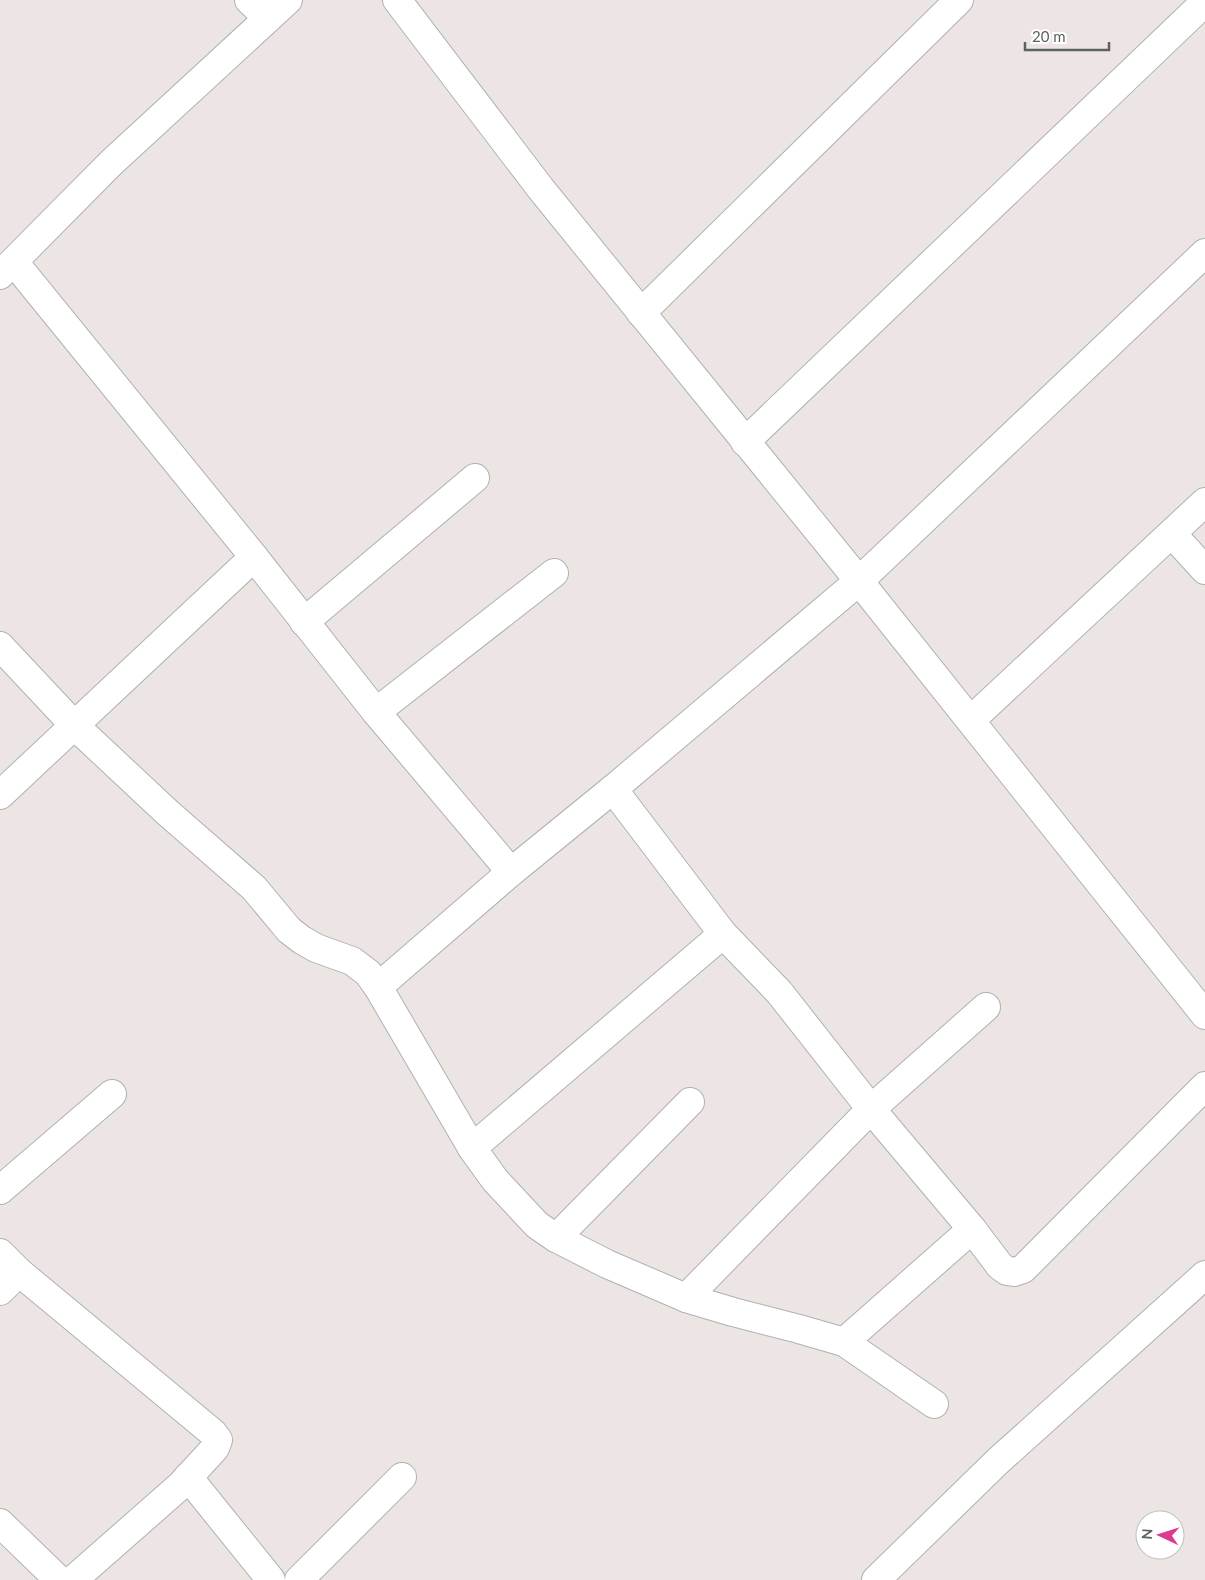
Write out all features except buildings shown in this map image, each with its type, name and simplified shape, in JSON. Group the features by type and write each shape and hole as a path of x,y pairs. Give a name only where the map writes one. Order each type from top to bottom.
{"street":[{"path":"288,0 258,9 112,163 7,269 254,557 376,712 511,872"},
{"path":"397,0 541,189 971,720 1205,1015"},
{"path":"641,312 959,0"},
{"path":"745,442 1203,2"},
{"path":"378,987 511,872 859,581 1205,253"},
{"path":"304,622 475,478"},
{"path":"971,720 1205,502"},
{"path":"1172,534 1205,570"},
{"path":"0,795 254,557"},
{"path":"376,712 554,573"},
{"path":"0,646 75,726 168,813 254,888 289,930 316,948 352,961 368,973 472,1148 495,1180 519,1208 537,1225 556,1238 607,1264 686,1298 844,1342 934,1404"},
{"path":"613,788 724,934 779,992 871,1109 972,1229 1000,1266 1007,1271 1014,1272 1022,1269 1205,1086"},
{"path":"472,1148 724,934"},
{"path":"686,1298 871,1109 986,1007"},
{"path":"0,1190 112,1094"},
{"path":"556,1238 690,1102"},
{"path":"844,1342 972,1229"},
{"path":"0,1253 10,1282 217,1437 218,1440 215,1448 188,1477 72,1580"},
{"path":"876,1580 998,1461 1205,1276"},
{"path":"188,1477 271,1580"},
{"path":"299,1580 402,1477"},
{"path":"0,1523 59,1580"}]}
